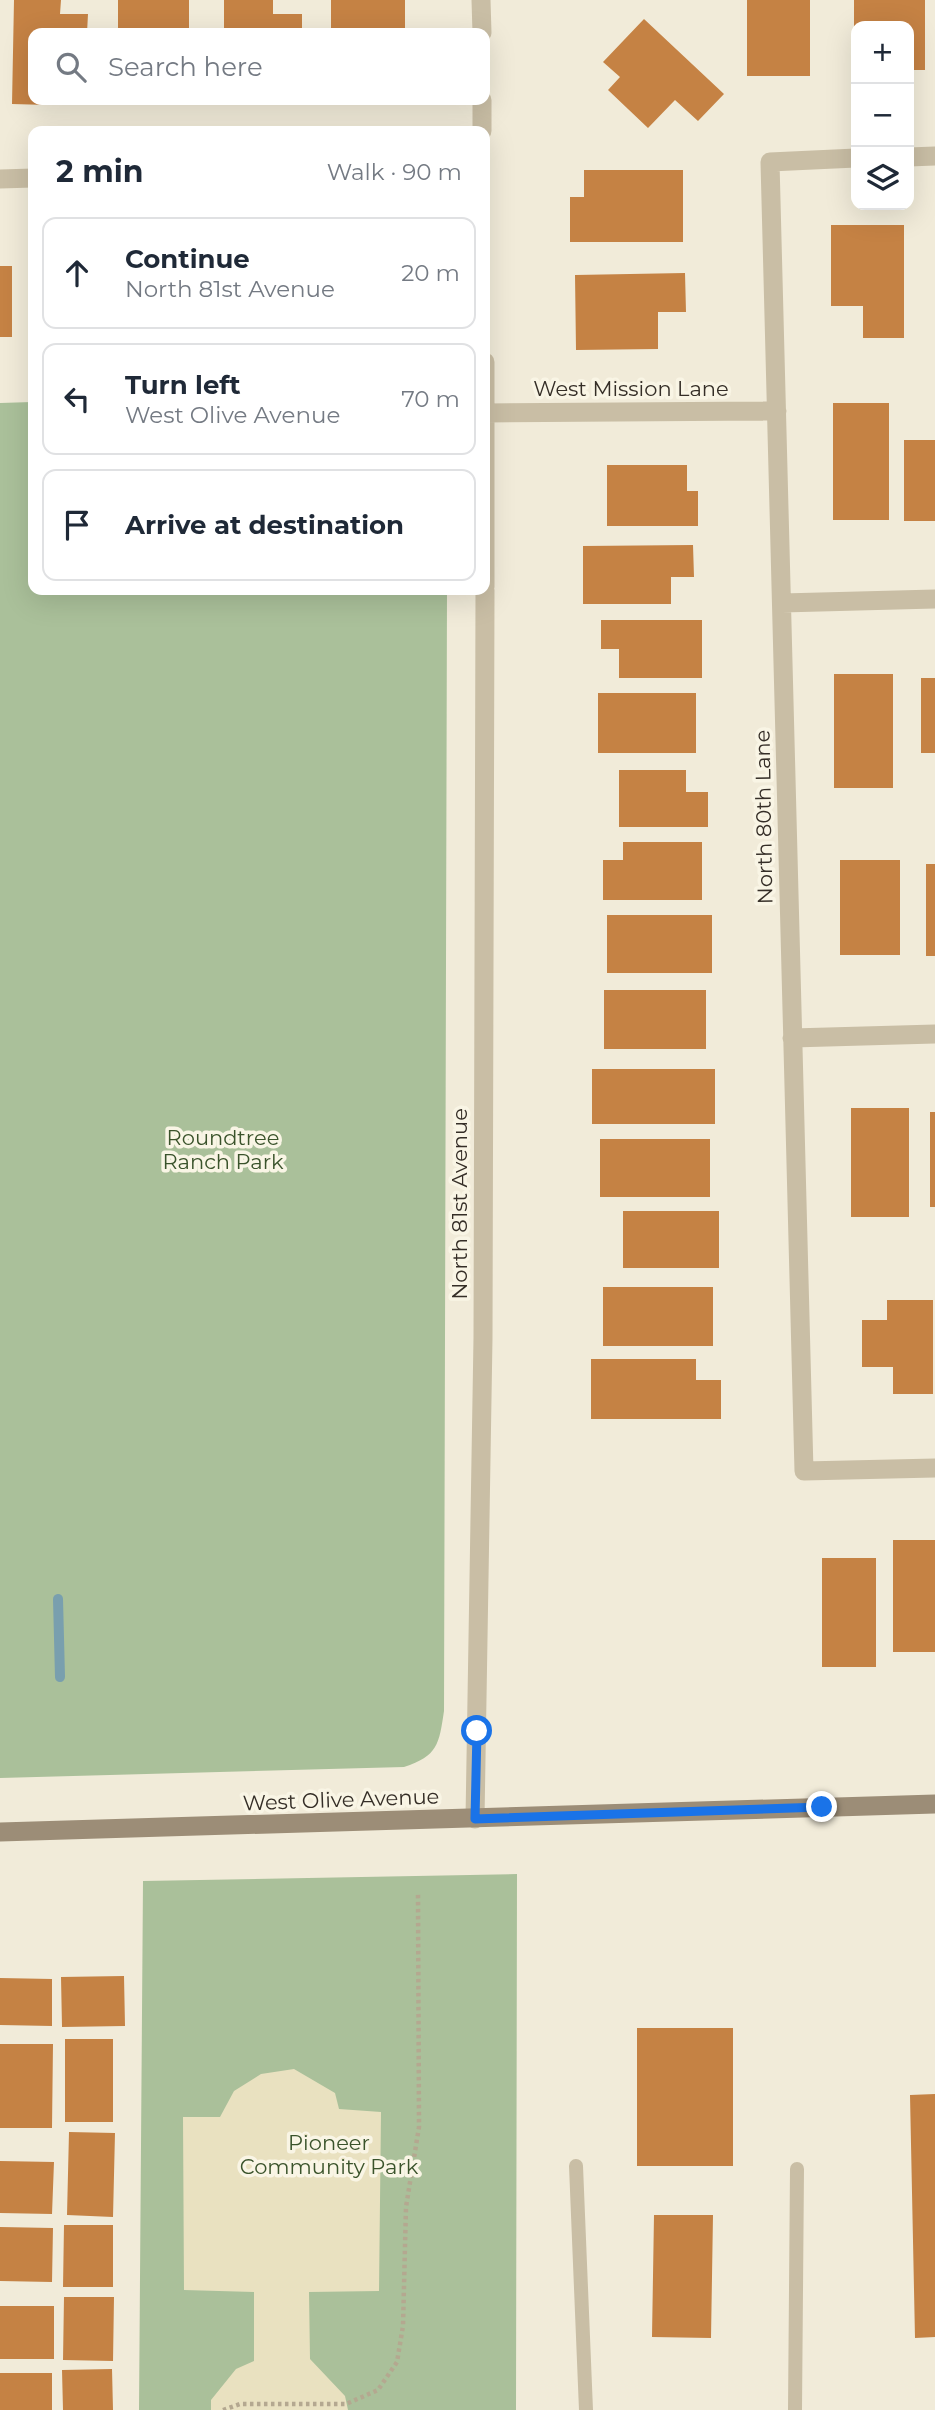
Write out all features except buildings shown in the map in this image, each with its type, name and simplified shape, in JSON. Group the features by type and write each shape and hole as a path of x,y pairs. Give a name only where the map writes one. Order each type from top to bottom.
{"main road":[{"name":"West Olive Avenue","path":"0,1832 935,1804"}],"street":[{"path":"481,0 482,28"},
{"path":"482,105 482,126"},
{"path":"914,156 935,156"},
{"name":"North 80th Lane","path":"851,158 771,162 804,1471 935,1468"},
{"path":"0,179 28,178"},
{"name":"West Mission Lane","path":"490,413 777,411"},
{"name":"North 81st Avenue","path":"475,1819 483,1325 485,595"},
{"path":"782,603 935,600"},
{"path":"792,1038 935,1034"}],"lane":[{"path":"576,2166 586,2410"},
{"path":"795,2410 797,2169"}],"path":[{"path":"223,2410 240,2404 346,2404 378,2390 397,2362 403,2326 406,2207 419,2127 418,1892"}],"green space":[{"name":"Roundtree Ranch Park","path":"28,402 28,595 447,595 444,1711 435,1747 424,1758 404,1767 0,1778 0,403"},
{"name":"Pioneer Community Park","path":"517,1874 516,2410 139,2410 143,1881"}],"shaded area":[{"path":"294,2069 335,2093 339,2109 381,2112 379,2291 309,2292 310,2359 345,2396 348,2410 211,2410 211,2400 236,2369 254,2361 254,2292 184,2290 183,2117 220,2117 234,2091 261,2074"}],"waterway":[{"path":"58,1599 60,1677"}],"route":[{"path":"477,1731 475,1819 822,1807"}]}
